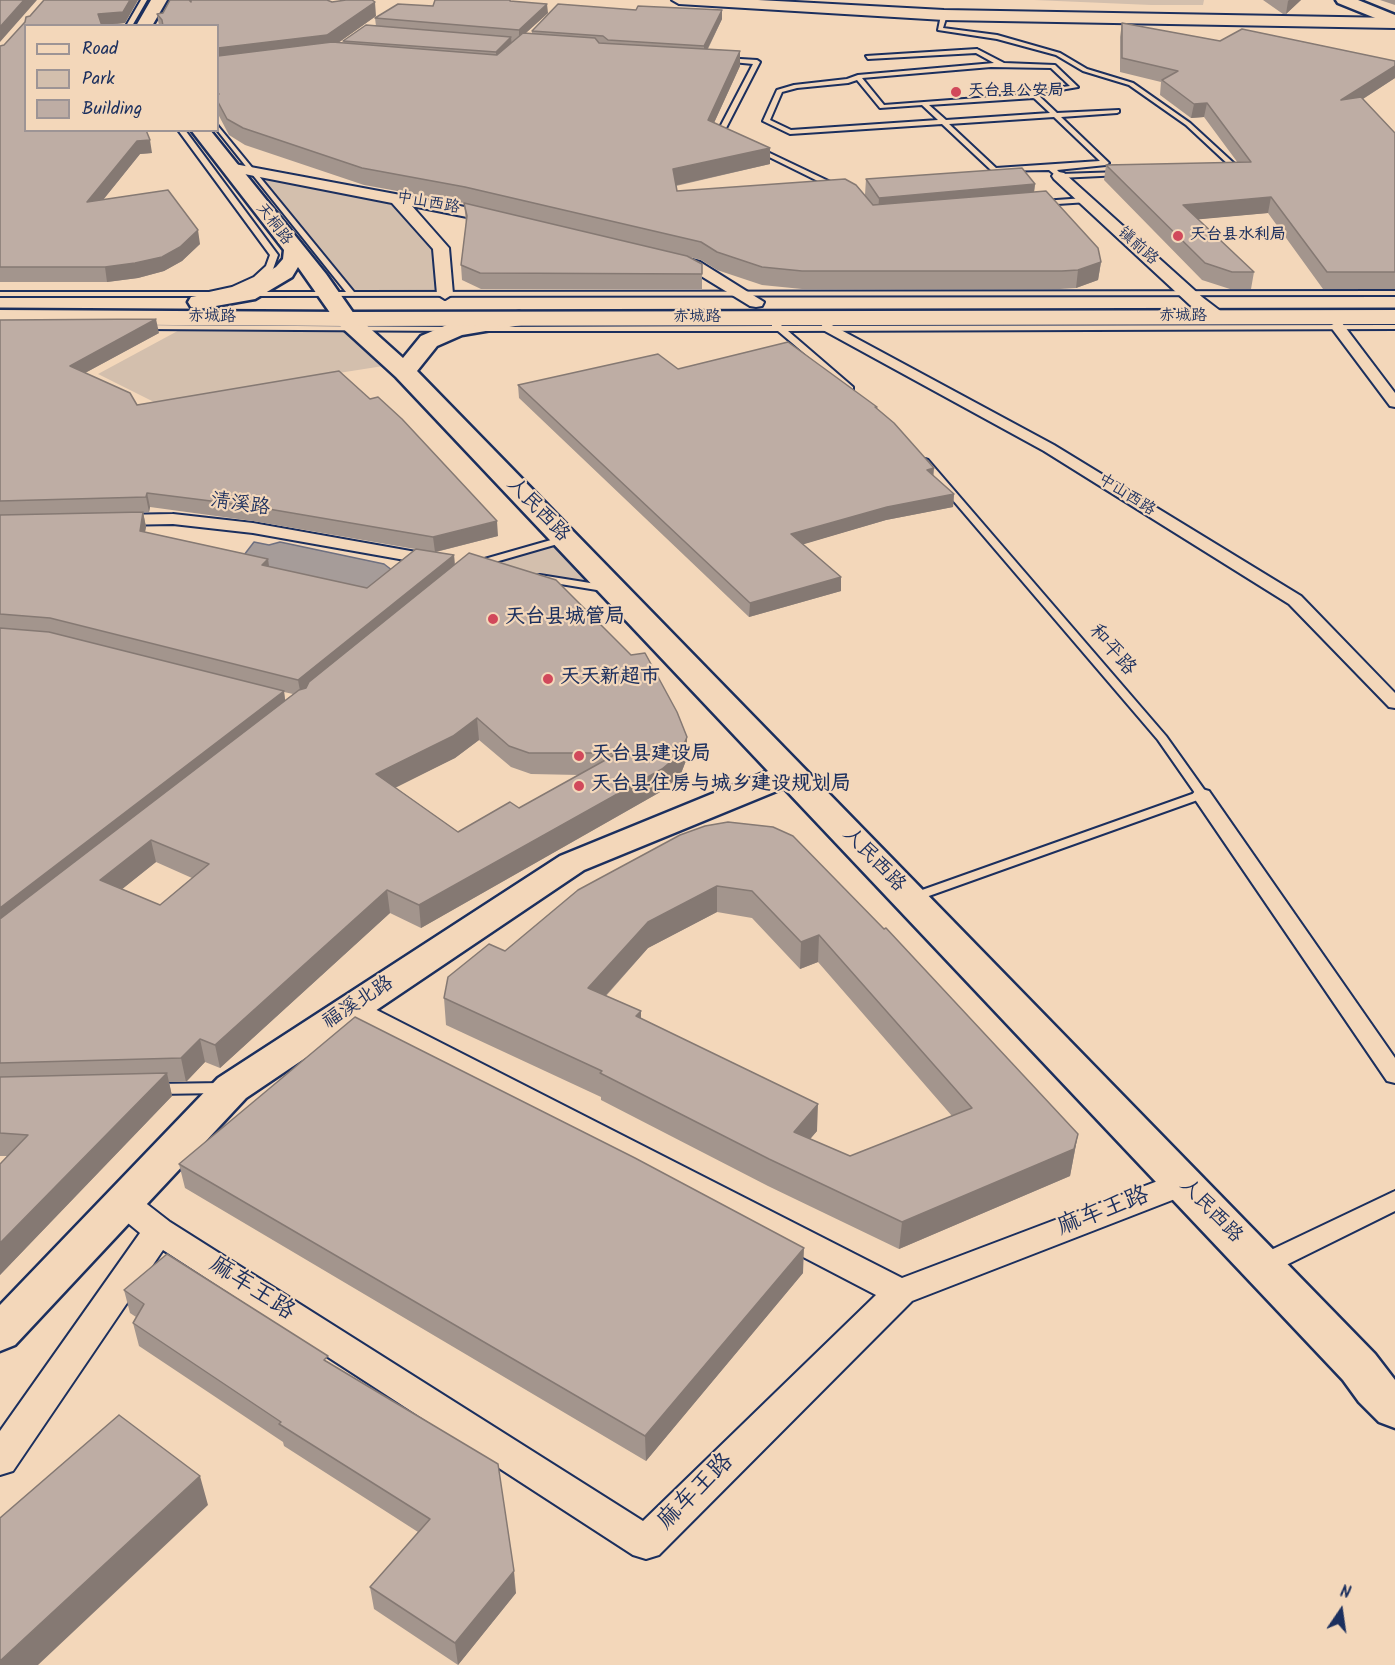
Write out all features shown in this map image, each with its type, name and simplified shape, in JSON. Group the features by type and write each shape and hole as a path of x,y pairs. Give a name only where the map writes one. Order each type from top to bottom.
{"main road":[{"path":"145,24 159,0"},
{"path":"1344,0 1395,22"},
{"name":"天桐路","path":"202,132 294,251 343,308"},
{"path":"199,298 247,294 284,272 293,259 294,251"},
{"name":"赤城路","path":"0,317 343,308 1192,297 1395,301"},
{"name":"赤城路","path":"0,301 199,298 519,319 755,304 1217,316 1395,317"},
{"name":"人民西路","path":"343,308 1359,1367 1374,1389 1395,1409"},
{"path":"404,372 429,341 457,329 519,319"},
{"name":"福溪北路","path":"0,1333 232,1088 572,863 790,774"}],"street":[{"path":"679,0 944,15 1395,22"},
{"name":"中山西路","path":"230,167 512,222"},
{"name":"镇前路","path":"1055,172 1192,297 1217,316"},
{"path":"397,199 441,248 445,294"},
{"path":"660,256 694,265 755,304"},
{"path":"1337,326 1395,403"},
{"name":"中山西路","path":"828,327 1049,448 1295,600 1395,703"},
{"name":"清溪路","path":"104,520 173,519 219,524 460,564"},
{"path":"1202,795 1395,1075"},
{"path":"351,1009 900,1292"},
{"name":"麻车王路","path":"123,1202 159,1231 646,1543 900,1292 1182,1184"},
{"path":"1261,1266 1395,1200"},
{"path":"0,1460 159,1231"}],"lane":[{"path":"130,24 144,0"},
{"path":"944,15 940,29 997,37 1058,54 1085,70 1131,84 1188,124 1236,168 1214,169"},
{"path":"868,57 977,51 1004,66"},
{"path":"712,60 757,62 721,131 731,136"},
{"path":"1055,172 1106,163 1056,115 1036,96 1033,93 1074,87 1053,66 1004,66 858,77 848,81 796,86 779,91 766,121 790,132 944,122 1056,115 1117,111"},
{"path":"858,77 882,107 1036,96"},
{"path":"924,103 994,170 1126,173"},
{"path":"219,129 253,172 343,308"},
{"path":"0,294 199,298 234,289 257,279 270,267 274,255 182,132"},
{"path":"753,147 849,192"},
{"path":"1038,204 1085,200"},
{"path":"1192,297 1395,293"},
{"path":"247,294 343,308 457,329 1395,327"},
{"path":"0,326 343,308 445,294 755,304 856,394"},
{"name":"和平路","path":"915,451 1162,738 1202,795"},
{"path":"460,564 565,539"},
{"path":"460,564 495,570"},
{"path":"530,576 613,590"},
{"path":"909,899 1202,795"},
{"path":"139,1090 232,1088"}],"green space":[{"path":"1034,0 1204,0 1203,5 1151,5"},
{"path":"253,172 397,199 441,248 445,294 352,294"},
{"path":"185,327 356,328 396,364 154,402 98,374"},
{"path":"565,539 613,590 471,566"}],"shaded area":[{"path":"254,542 269,545 280,542 384,564 397,574 377,590 280,580 244,555"}],"building":[{"path":"0,0 24,0 0,27"},
{"path":"44,0 130,0 123,12 98,14 101,24 24,24 24,132 147,132 150,140 137,141 87,202 168,190 198,230 180,247 162,257 105,267 0,267 0,46 4,45 25,22 26,17 30,16"},
{"path":"170,0 189,0 191,2 191,0 327,0 332,2 372,0 375,2 327,35 219,48 219,24 163,24 157,14 163,13"},
{"path":"435,0 510,0 547,4 519,30 375,18 398,4 433,6"},
{"path":"558,4 636,10 638,6 722,10 704,46 608,40 603,36 532,31"},
{"path":"1122,23 1220,41 1242,29 1395,61 1395,66 1341,100 1361,97 1395,133 1395,272 1327,272 1271,197 1183,205 1254,272 1232,272 1205,263 1106,165 1251,162 1207,103 1194,104 1162,80 1178,71 1122,58"},
{"path":"366,25 511,37 496,52 343,41"},
{"path":"523,33 595,38 599,43 740,51 708,120 770,148 673,169 677,191 845,179 856,185 873,205 1046,191 1098,248 1101,262 1078,270 1062,271 802,271 762,267 717,252 701,242 465,187 362,168 243,128 227,119 219,104 219,56 332,42 497,55"},
{"path":"1022,168 1035,184 879,198 866,179"},
{"path":"464,203 687,256 702,264 702,274 480,273 461,265 467,216"},
{"path":"156,319 70,366 130,393 137,405 339,371 370,399 378,397 402,419 497,521 433,537 251,506 147,493 146,497 0,501 0,320"},
{"path":"788,342 877,407 875,407 894,423 934,468 927,470 954,494 887,507 791,534 841,577 750,603 518,385 658,354 678,369"},
{"path":"143,512 140,531 268,559 262,565 367,588 416,549 454,555 298,680 50,618 0,614 0,515"},
{"path":"469,553 556,580 631,655 645,653 677,712 687,737 680,754 662,769 419,905 387,890 215,1045 200,1039 181,1058 0,1063 0,919 299,690 306,688 309,682","holes":["477,718 509,746 529,753 618,753 519,808 510,802 458,832 376,774 453,736","151,840 209,864 160,905 100,880"]},
{"path":"0,628 49,632 284,691 0,908"},
{"path":"728,822 773,827 793,836 884,929 886,928 1078,1134 1074,1149 902,1222 769,1159 600,1073 602,1071 444,998 448,977 489,944 505,951 578,890 680,835 705,826","holes":["717,886 752,891 801,942 819,935 972,1108 850,1156 794,1132 818,1104 636,1016 641,1011 588,988 648,922"]},
{"path":"355,1017 635,1158 804,1248 645,1436 179,1164"},
{"path":"167,1073 0,1243 0,1164 28,1135 0,1133 0,1077"},
{"path":"167,1254 328,1356 324,1360 498,1464 514,1571 455,1643 370,1587 430,1519 279,1424 281,1422 133,1323 144,1304 124,1290"},
{"path":"119,1415 200,1476 0,1661 0,1518"}],"place":[{"name":"天台县公安局","path":"956,92"},
{"name":"天台县水利局","path":"1178,236"},
{"name":"天台县城管局","path":"493,619"},
{"name":"天天新超市","path":"548,679"},
{"name":"天台县建设局","path":"579,756"},
{"name":"天台县住房与城乡建设规划局","path":"579,786"}]}
